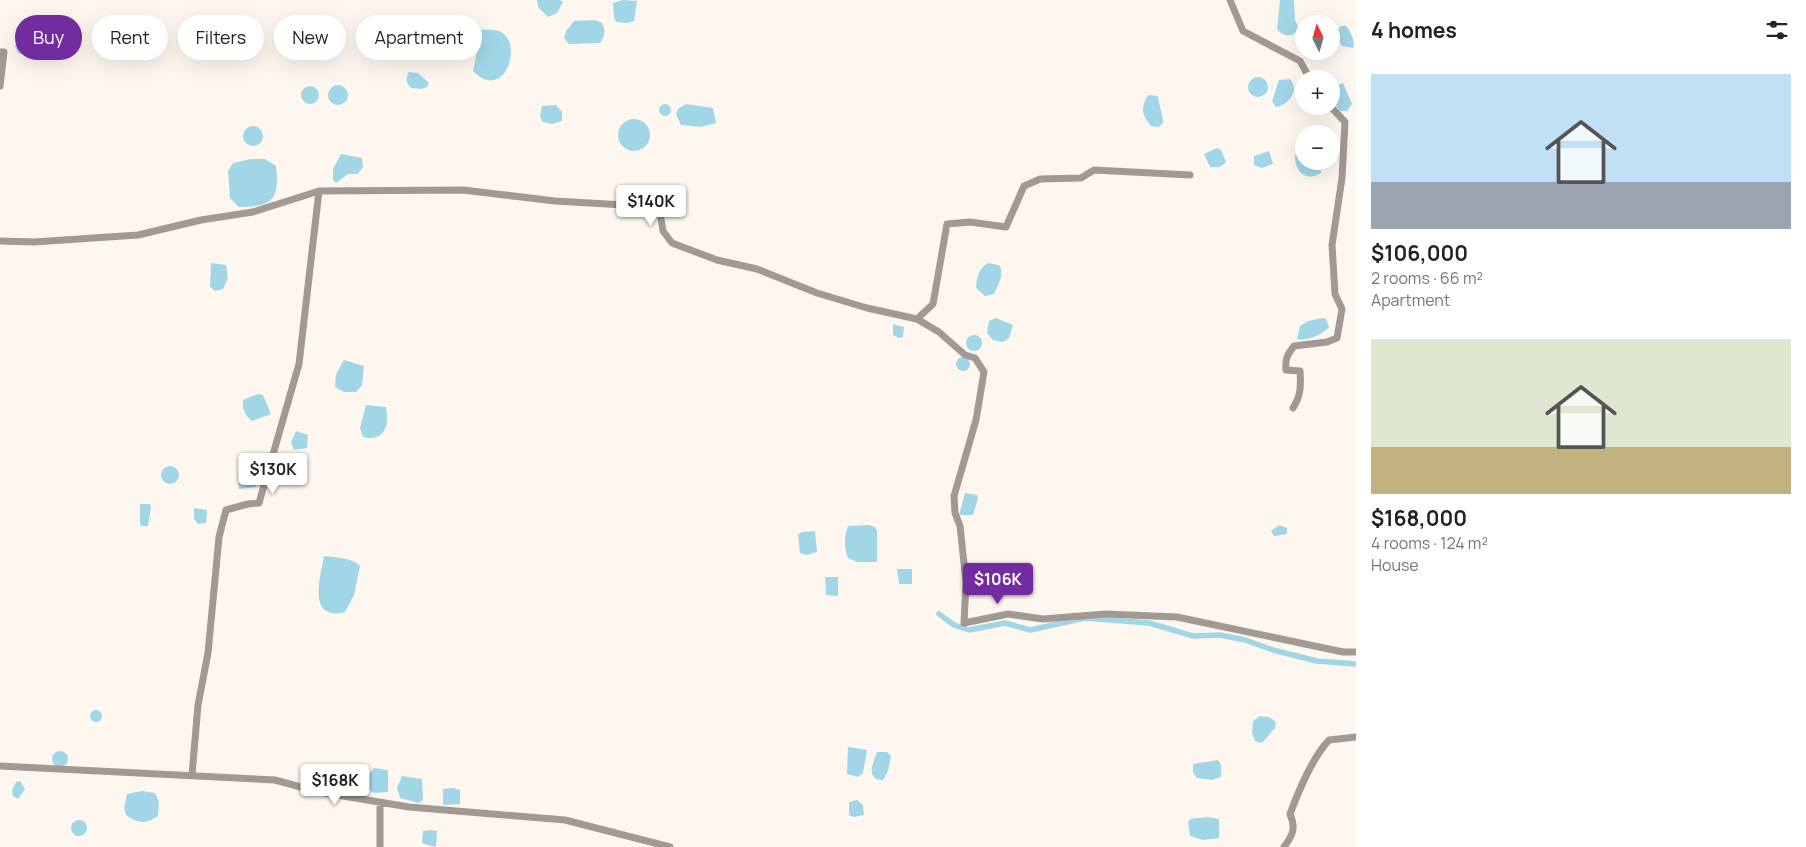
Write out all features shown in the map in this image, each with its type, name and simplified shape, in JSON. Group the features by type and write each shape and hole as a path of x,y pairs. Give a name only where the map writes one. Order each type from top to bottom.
{"street":[{"path":"1230,0 1243,31 1300,61 1305,70"},
{"path":"0,52 4,52 0,86"},
{"path":"1293,408 1299,400 1301,386 1300,371 1286,370 1285,361 1288,354 1294,346 1327,342 1336,338 1341,321 1342,309 1334,294 1332,245 1342,178 1345,122 1338,115"},
{"path":"917,319 932,304 947,224 970,222 1006,227 1024,186 1040,179 1081,178 1094,170 1113,169 1190,175"},
{"path":"0,240 34,242 138,235 201,220 253,212 319,191 463,190 555,201 659,207 663,230 672,243 717,260 757,269 850,303 917,319 939,332 965,354 975,358 984,372 976,420 954,496 955,513 960,526 966,582 964,623 1008,614 1043,619 1106,614 1177,618 1343,652 1356,652"},
{"path":"192,775 198,705 208,653 219,537 226,510 259,503 299,364 319,191"},
{"path":"1284,847 1293,836 1294,823 1290,814 1294,803 1321,748 1329,740 1356,737"},
{"path":"0,766 274,780 319,792 380,803 466,813 489,812 565,820 670,847"},
{"path":"380,803 380,847"}],"water":[{"path":"537,0 560,0 563,2 557,13 548,17 538,7"},
{"path":"623,0 637,1 634,21 627,23 616,22 613,3"},
{"path":"1280,0 1294,0 1295,33 1285,35 1277,29"},
{"path":"595,20 602,23 604,29 604,36 600,43 569,44 564,38 566,31 574,21"},
{"path":"1346,26 1349,30 1353,40 1353,48 1342,46 1340,43 1340,27"},
{"path":"482,30 499,31 508,38 511,48 510,58 502,76 494,80 484,79 473,71 475,60 482,60"},
{"path":"409,72 418,73 429,83 427,87 422,89 411,88 407,81"},
{"path":"1254,77 1262,77 1268,83 1268,91 1262,97 1254,97 1248,91 1248,83"},
{"path":"1290,79 1294,88 1292,96 1281,106 1276,107 1272,101 1279,80"},
{"path":"1343,83 1352,104 1347,111 1340,111 1340,84"},
{"path":"338,85 345,88 348,95 345,102 338,105 331,102 328,95 331,88"},
{"path":"306,86 314,86 319,91 317,102 306,104 301,99 301,91"},
{"path":"1148,95 1158,96 1163,123 1159,127 1151,126 1144,115 1143,108"},
{"path":"665,104 671,110 665,116 659,110"},
{"path":"686,104 713,108 716,123 701,127 681,125 676,114 678,109"},
{"path":"556,105 562,112 562,121 552,124 543,122 540,117 542,106"},
{"path":"634,119 640,120 645,124 649,129 649,141 645,146 640,150 634,151 628,150 623,146 619,141 618,135 619,129 623,124 628,120"},
{"path":"253,126 260,129 263,136 260,143 253,146 246,143 243,136 246,129"},
{"path":"1217,148 1221,150 1226,162 1219,167 1210,167 1204,154"},
{"path":"1269,151 1273,164 1262,168 1254,165 1254,156"},
{"path":"341,154 362,158 363,167 358,174 348,174 336,183 333,180 333,169"},
{"path":"251,159 265,159 276,166 277,187 275,194 266,203 250,207 239,207 230,198 228,171 233,163"},
{"path":"1299,170 1321,170 1321,173 1310,177"},
{"path":"211,263 226,265 228,278 223,289 215,291 210,287"},
{"path":"988,263 999,265 1001,276 994,294 985,296 976,288 979,274"},
{"path":"996,318 1013,325 1009,338 1003,342 993,340 987,333 989,321"},
{"path":"1326,319 1329,327 1326,330 1310,338 1297,339 1300,326 1308,321"},
{"path":"893,324 904,327 903,337 899,338 893,335"},
{"path":"971,335 977,335 982,340 980,349 971,351 966,346 966,340"},
{"path":"960,357 966,357 970,364 966,371 960,371 956,367 956,361"},
{"path":"344,360 364,366 362,385 356,392 344,392 335,387 336,374"},
{"path":"258,394 263,395 271,414 252,421 245,412 243,400"},
{"path":"366,405 386,407 386,426 381,435 370,438 363,437 360,428"},
{"path":"296,431 308,435 307,448 294,450 291,442"},
{"path":"170,466 176,469 179,475 176,481 170,484 164,481 161,475 164,469"},
{"path":"238,473 253,474 256,477 256,487 239,489"},
{"path":"965,493 977,495 978,498 973,515 959,515"},
{"path":"140,504 150,504 148,526 140,524"},
{"path":"194,508 207,510 206,523 198,524 194,519"},
{"path":"869,525 875,527 877,531 877,562 857,562 848,558 845,542 848,526"},
{"path":"1279,525 1287,528 1287,534 1274,536 1271,531"},
{"path":"815,531 817,552 807,555 800,553 798,535 802,532"},
{"path":"324,556 338,557 357,563 360,566 354,595 345,612 333,613 325,610 321,604 319,586"},
{"path":"897,569 912,569 912,584 899,584"},
{"path":"825,577 838,577 838,596 826,595"},
{"path":"94,710 98,710 102,716 98,722 94,722 90,718 90,714"},
{"path":"1260,716 1269,717 1276,722 1275,728 1262,743 1255,741 1252,733 1253,721"},
{"path":"848,747 867,750 863,773 858,777 847,774"},
{"path":"60,751 66,753 68,759 66,765 60,767 54,765 52,759 54,753"},
{"path":"877,752 887,752 891,756 888,771 883,780 877,779 872,774 872,766"},
{"path":"1218,760 1221,764 1221,777 1212,780 1197,778 1193,772 1193,764"},
{"path":"374,768 388,770 388,792 375,793 370,791 367,777"},
{"path":"402,776 422,779 423,800 419,803 400,798 397,788"},
{"path":"20,781 25,789 18,799 13,796 12,790 16,782"},
{"path":"453,788 460,790 460,804 443,805 443,789"},
{"path":"142,791 155,793 159,802 158,816 146,822 134,820 126,815 124,808 127,794"},
{"path":"857,800 863,805 864,815 854,817 849,815 849,802"},
{"path":"1208,817 1219,819 1219,838 1203,840 1190,836 1188,823 1190,819"},
{"path":"79,820 87,828 79,836 71,828"},
{"path":"423,831 437,831 436,847 422,843"}],"waterway":[{"path":"939,614 954,625 969,630 1005,623 1030,630 1085,618 1149,623 1193,636 1220,635 1245,640 1273,650 1317,661 1356,664"}]}
